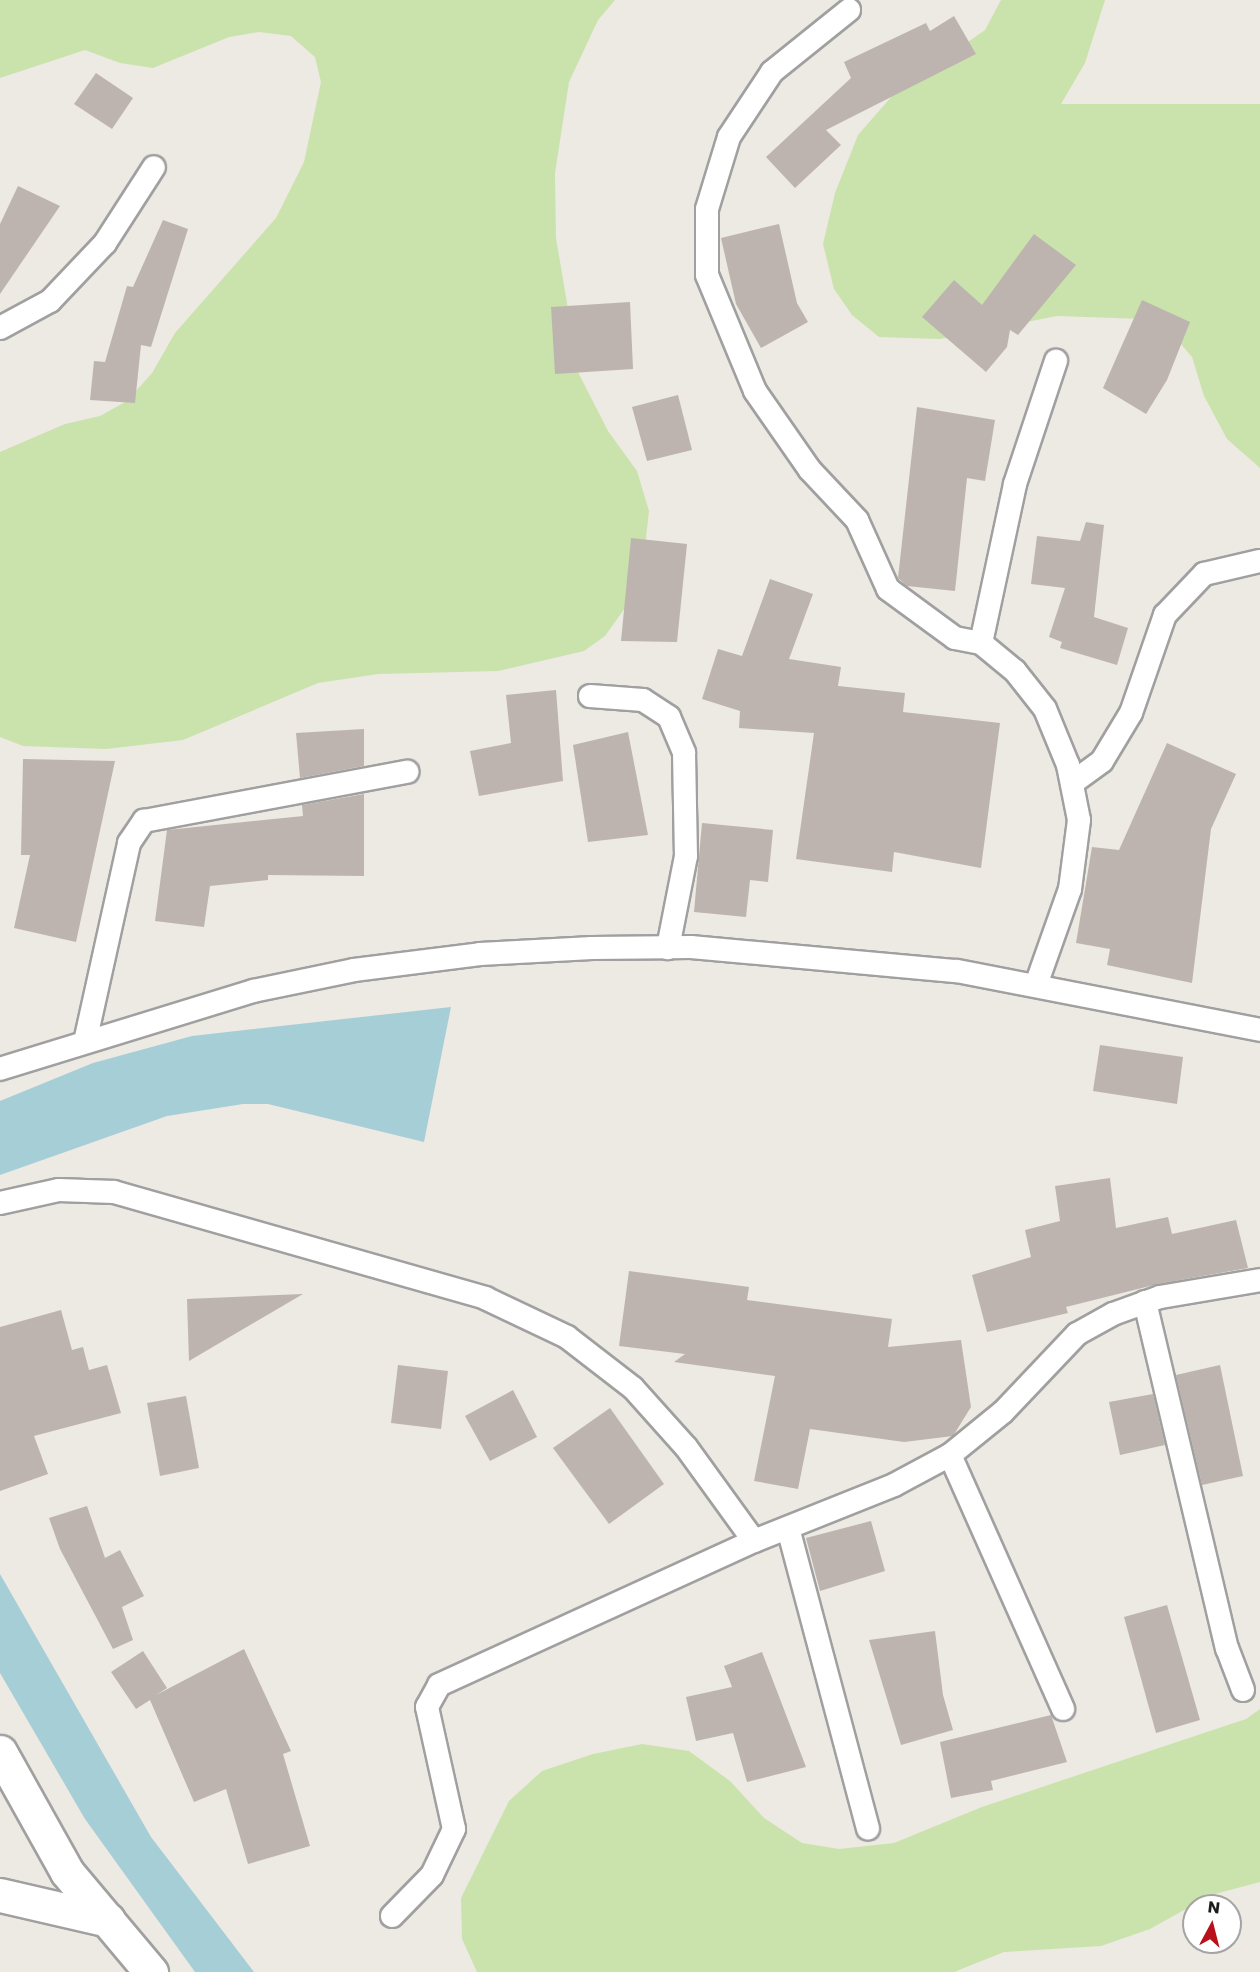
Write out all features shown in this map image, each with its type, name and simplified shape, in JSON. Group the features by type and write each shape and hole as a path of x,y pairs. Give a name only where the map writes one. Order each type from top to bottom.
{"street":[{"path":"0,1752 67,1872 151,1972"},
{"path":"0,1895 108,1920"}],"lane":[{"path":"849,10 772,72 729,137 707,209 707,275 755,391 810,470 857,520 888,589 955,638 981,643 1015,671 1045,709 1072,783 1079,820 1070,889 1036,986"},
{"path":"0,328 50,301 105,243 154,167"},
{"path":"981,643 1015,483 1056,361"},
{"path":"1072,783 1102,761 1131,713 1165,615 1204,574 1260,561"},
{"path":"590,696 643,700 669,717 684,753 686,856 668,948"},
{"path":"85,1042 129,843 144,821 407,772"},
{"path":"0,1069 253,991 354,970 480,954 668,948 820,956 957,971 1260,1030"},
{"path":"0,1203 59,1190 114,1192 485,1298 567,1338 633,1388 686,1447 754,1541"},
{"path":"392,1916 432,1875 454,1829 427,1707 439,1685 754,1541 894,1485 950,1455 1003,1412 1077,1334 1145,1302 1260,1280"},
{"path":"1145,1302 1227,1648 1243,1690"},
{"path":"950,1455 1063,1709"},
{"path":"788,1528 868,1828"}],"green space":[{"path":"0,0 615,0 598,20 569,82 555,173 556,238 579,374 608,431 637,471 649,511 644,555 625,608 605,636 584,651 498,671 378,674 318,683 183,740 106,749 23,746 0,737 0,452 65,424 100,416 127,401 152,373 175,333 276,218 304,162 321,82 315,57 291,36 259,32 229,37 153,68 120,63 85,50 0,78"},
{"path":"1001,0 1105,0 1085,63 1061,104 1260,104 1260,468 1227,439 1204,396 1192,357 1175,337 1142,319 1057,316 940,339 879,337 852,315 834,289 823,244 835,193 858,135 892,96 985,30"},
{"path":"1260,1709 1260,1882 1215,1894 1182,1894 1182,1911 1150,1929 1101,1946 1004,1952 954,1972 477,1972 462,1939 461,1898 509,1801 542,1771 593,1754 642,1744 689,1751 730,1781 764,1818 802,1843 839,1849 894,1843 982,1807 1246,1719"}],"water":[{"path":"451,1007 424,1142 268,1104 243,1104 167,1116 0,1175 0,1101 93,1063 192,1036"},
{"path":"0,1574 151,1837 254,1972 195,1972 85,1819 0,1673"}],"building":[{"path":"954,16 976,54 826,130 841,145 795,188 766,157 851,78 844,62 926,23 930,31"},
{"path":"96,73 133,98 112,129 74,104"},
{"path":"18,186 60,206 0,294 0,224"},
{"path":"163,220 188,229 151,347 141,345 135,403 90,400 94,361 105,362 127,286 133,287"},
{"path":"779,224 797,303 808,322 761,348 736,304 721,238"},
{"path":"1034,234 1076,265 1018,335 1010,330 1007,347 986,372 922,317 954,280 982,305"},
{"path":"1142,300 1190,322 1167,380 1146,414 1103,388"},
{"path":"630,302 633,369 555,374 551,307"},
{"path":"678,395 692,450 647,461 632,407"},
{"path":"917,407 995,420 985,481 967,478 955,591 907,586 898,578"},
{"path":"1086,522 1104,525 1094,617 1128,628 1117,665 1060,648 1062,642 1049,637 1065,588 1031,584 1037,536 1080,541"},
{"path":"631,538 687,544 677,642 621,641"},
{"path":"770,579 813,594 789,659 841,667 838,686 905,693 903,712 1000,723 981,868 894,852 892,872 796,859 814,733 739,728 740,711 702,699 718,649 742,656"},
{"path":"556,690 563,781 479,796 470,751 511,743 506,695"},
{"path":"364,729 364,766 300,778 296,733"},
{"path":"628,732 648,835 588,842 573,745"},
{"path":"1167,743 1236,774 1211,829 1192,983 1107,965 1110,949 1076,943 1092,847 1119,850"},
{"path":"23,759 115,761 76,942 14,928 30,855 21,855"},
{"path":"364,794 364,876 268,875 268,880 210,886 204,927 155,921 167,830 303,816 302,805"},
{"path":"702,823 773,830 768,882 750,880 746,917 694,912"},
{"path":"1100,1045 1183,1057 1177,1104 1093,1091"},
{"path":"1110,1178 1116,1228 1168,1217 1172,1234 1236,1220 1248,1268 1158,1284 1066,1307 1068,1313 987,1332 972,1275 1031,1257 1025,1230 1060,1221 1055,1186"},
{"path":"629,1271 749,1287 747,1300 892,1319 888,1347 961,1340 971,1407 953,1436 904,1442 810,1429 798,1489 754,1481 775,1376 674,1362 685,1354 619,1346"},
{"path":"303,1294 189,1361 187,1299"},
{"path":"61,1310 72,1350 83,1347 89,1370 107,1365 121,1413 34,1436 48,1474 0,1491 0,1327"},
{"path":"398,1365 448,1371 441,1429 391,1423"},
{"path":"1220,1365 1243,1476 1202,1485 1176,1375"},
{"path":"513,1390 537,1437 490,1461 465,1416"},
{"path":"1153,1394 1165,1445 1120,1455 1109,1402"},
{"path":"186,1396 199,1468 160,1476 147,1403"},
{"path":"610,1408 664,1484 609,1524 553,1448"},
{"path":"87,1506 105,1558 120,1550 144,1596 122,1607 133,1640 113,1649 60,1549 49,1518"},
{"path":"871,1521 885,1571 820,1591 806,1538"},
{"path":"1167,1605 1200,1720 1156,1733 1124,1617"},
{"path":"935,1631 943,1695 953,1730 901,1745 869,1640"},
{"path":"244,1649 291,1751 283,1754 310,1846 248,1864 226,1789 194,1802 150,1700 136,1709 111,1672 143,1651 167,1688 156,1695"},
{"path":"762,1652 806,1767 747,1782 733,1733 696,1741 686,1697 732,1687 724,1666"},
{"path":"1051,1715 1067,1762 991,1781 993,1790 951,1798 940,1742"}]}
